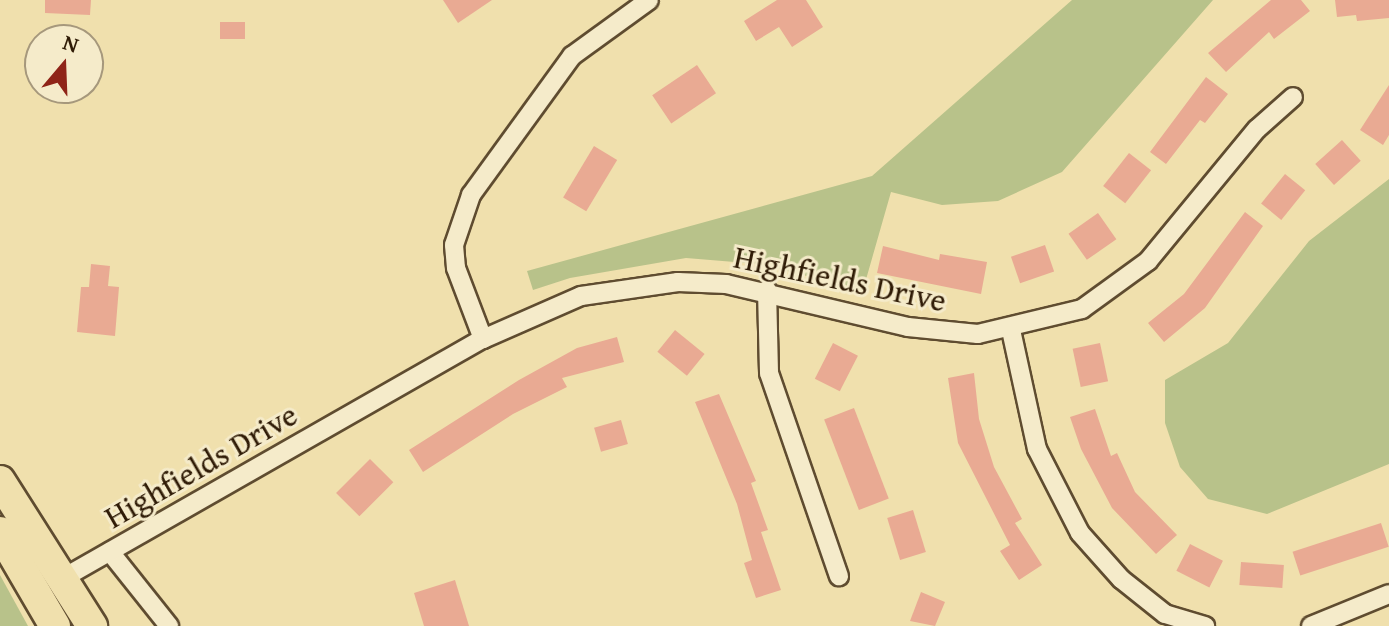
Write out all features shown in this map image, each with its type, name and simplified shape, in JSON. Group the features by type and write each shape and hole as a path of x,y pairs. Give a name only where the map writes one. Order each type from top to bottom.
{"main road":[{"path":"0,481 65,577 92,626"},
{"path":"0,508 37,563 65,577"},
{"path":"0,532 55,626"},
{"path":"65,577 63,608 73,626"}],"street":[{"path":"483,339 456,268 454,245 471,195 572,56 649,0"},
{"name":"Highfields Drive","path":"65,577 483,339 581,296 631,286 678,282 767,290 943,333 1011,330 1082,309 1119,287 1178,228 1257,129 1293,97"},
{"path":"767,290 769,373 839,576"},
{"path":"1011,330 1037,449 1080,533 1161,620 1205,626"},
{"path":"110,552 169,626"},
{"path":"1311,626 1346,620 1389,594"}],"green space":[{"path":"1072,0 1213,0 1062,172 998,201 942,205 891,192 863,290 759,264 686,258 570,278 533,290 527,271 872,176"},
{"path":"1389,179 1389,464 1267,514 1208,499 1180,467 1165,423 1165,380 1228,343 1309,241"},
{"path":"0,575 28,626 0,626"}],"building":[{"path":"45,0 91,0 90,15 45,13"},
{"path":"443,0 492,0 458,23"},
{"path":"777,0 806,0 823,27 792,47 779,27 756,41 744,21"},
{"path":"1271,0 1301,0 1310,11 1274,39 1269,32 1226,72 1208,53"},
{"path":"1335,0 1389,0 1389,18 1357,21 1356,15 1337,17"},
{"path":"220,22 245,22 245,39 220,39"},
{"path":"697,65 716,93 671,123 652,95"},
{"path":"1206,77 1228,94 1205,123 1200,120 1166,164 1150,152"},
{"path":"1389,85 1389,135 1383,145 1360,130"},
{"path":"1342,140 1361,161 1334,185 1315,164"},
{"path":"594,146 617,160 586,211 563,197"},
{"path":"1129,153 1151,170 1125,203 1103,186"},
{"path":"1285,174 1305,190 1281,220 1261,204"},
{"path":"1245,212 1263,226 1205,308 1164,342 1148,323 1184,294"},
{"path":"1098,213 1116,239 1087,260 1069,234"},
{"path":"1045,245 1054,271 1020,283 1011,257"},
{"path":"883,246 939,260 940,254 987,262 981,294 877,273"},
{"path":"91,264 110,266 108,286 119,287 115,336 77,332 81,287 89,287"},
{"path":"675,330 705,354 687,376 657,352"},
{"path":"617,337 624,362 562,378 567,387 513,414 423,472 409,450 519,380 577,348"},
{"path":"833,343 858,356 840,391 815,379"},
{"path":"1100,343 1108,381 1081,387 1073,349"},
{"path":"974,373 979,419 994,467 1022,519 1015,523 1042,565 1019,580 1000,551 1010,545 958,443 948,378"},
{"path":"719,394 756,481 751,483 768,530 761,532 781,590 756,598 744,563 752,560 737,504 695,402"},
{"path":"854,408 889,499 859,510 824,419"},
{"path":"1095,409 1111,456 1117,453 1135,492 1177,535 1156,554 1112,508 1081,449 1070,417"},
{"path":"621,420 628,444 601,452 594,428"},
{"path":"370,459 393,482 359,516 336,493"},
{"path":"913,510 926,552 900,560 887,518"},
{"path":"1381,523 1389,547 1300,576 1293,552"},
{"path":"1190,544 1223,561 1209,588 1176,571"},
{"path":"1241,562 1284,565 1282,588 1239,585"},
{"path":"455,580 469,626 424,626 414,593"},
{"path":"921,592 945,602 935,626 910,621"}]}
